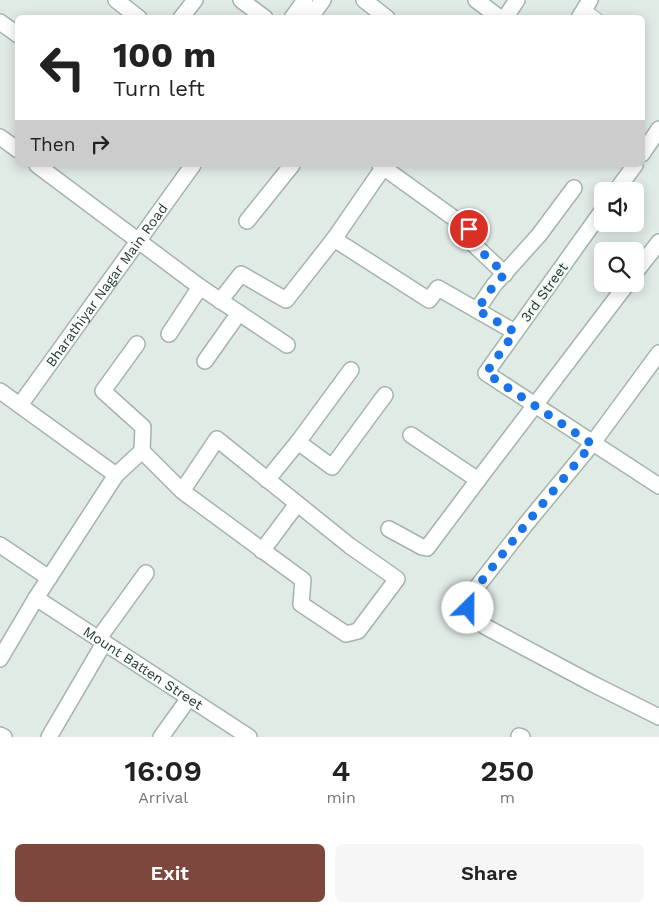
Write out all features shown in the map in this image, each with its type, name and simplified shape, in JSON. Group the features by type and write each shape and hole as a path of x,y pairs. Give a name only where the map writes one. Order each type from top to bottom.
{"street":[{"path":"116,0 135,15"},
{"path":"183,15 195,0"},
{"path":"241,0 261,15"},
{"path":"364,0 383,15"},
{"path":"507,15 517,0"},
{"path":"297,15 312,5"},
{"path":"479,8 494,15"},
{"path":"0,22 15,33"},
{"path":"645,149 659,128"},
{"path":"0,137 15,148"},
{"path":"40,167 200,287 287,345"},
{"name":"Bharathiyar Nagar Main Road","path":"20,405 191,167"},
{"path":"247,220 290,167"},
{"path":"220,301 241,274 286,300 334,239 381,167"},
{"path":"383,167 469,229 469,240 505,274"},
{"path":"623,182 634,167"},
{"path":"477,310 494,285 539,235 574,188"},
{"name":"3rd Street","path":"534,404 486,373 594,221"},
{"path":"334,239 429,300 438,288 515,332"},
{"path":"644,261 659,242"},
{"path":"169,334 200,287"},
{"path":"389,529 427,548 534,404 621,292"},
{"path":"205,361 239,313"},
{"path":"0,659 36,598 116,475 142,451 143,427 103,391 137,344"},
{"path":"659,353 592,444 473,592 468,608 473,618 486,627 659,717"},
{"path":"267,480 352,370"},
{"path":"0,391 116,475"},
{"path":"298,442 332,467 385,395"},
{"path":"534,404 592,444 659,486"},
{"path":"411,435 478,480"},
{"path":"142,451 182,491 303,580 301,604 346,634 358,631 396,579 350,546 217,438 182,491"},
{"path":"262,550 297,504"},
{"path":"0,545 49,578"},
{"path":"49,737 102,640 146,573"},
{"name":"Mount Batten Street","path":"36,598 249,737"},
{"path":"161,737 189,698"},
{"path":"0,735 4,737"}],"route":[{"path":"468,608 473,592 592,444 486,373 515,332 477,310 494,285 505,274 469,240 469,229"}]}
